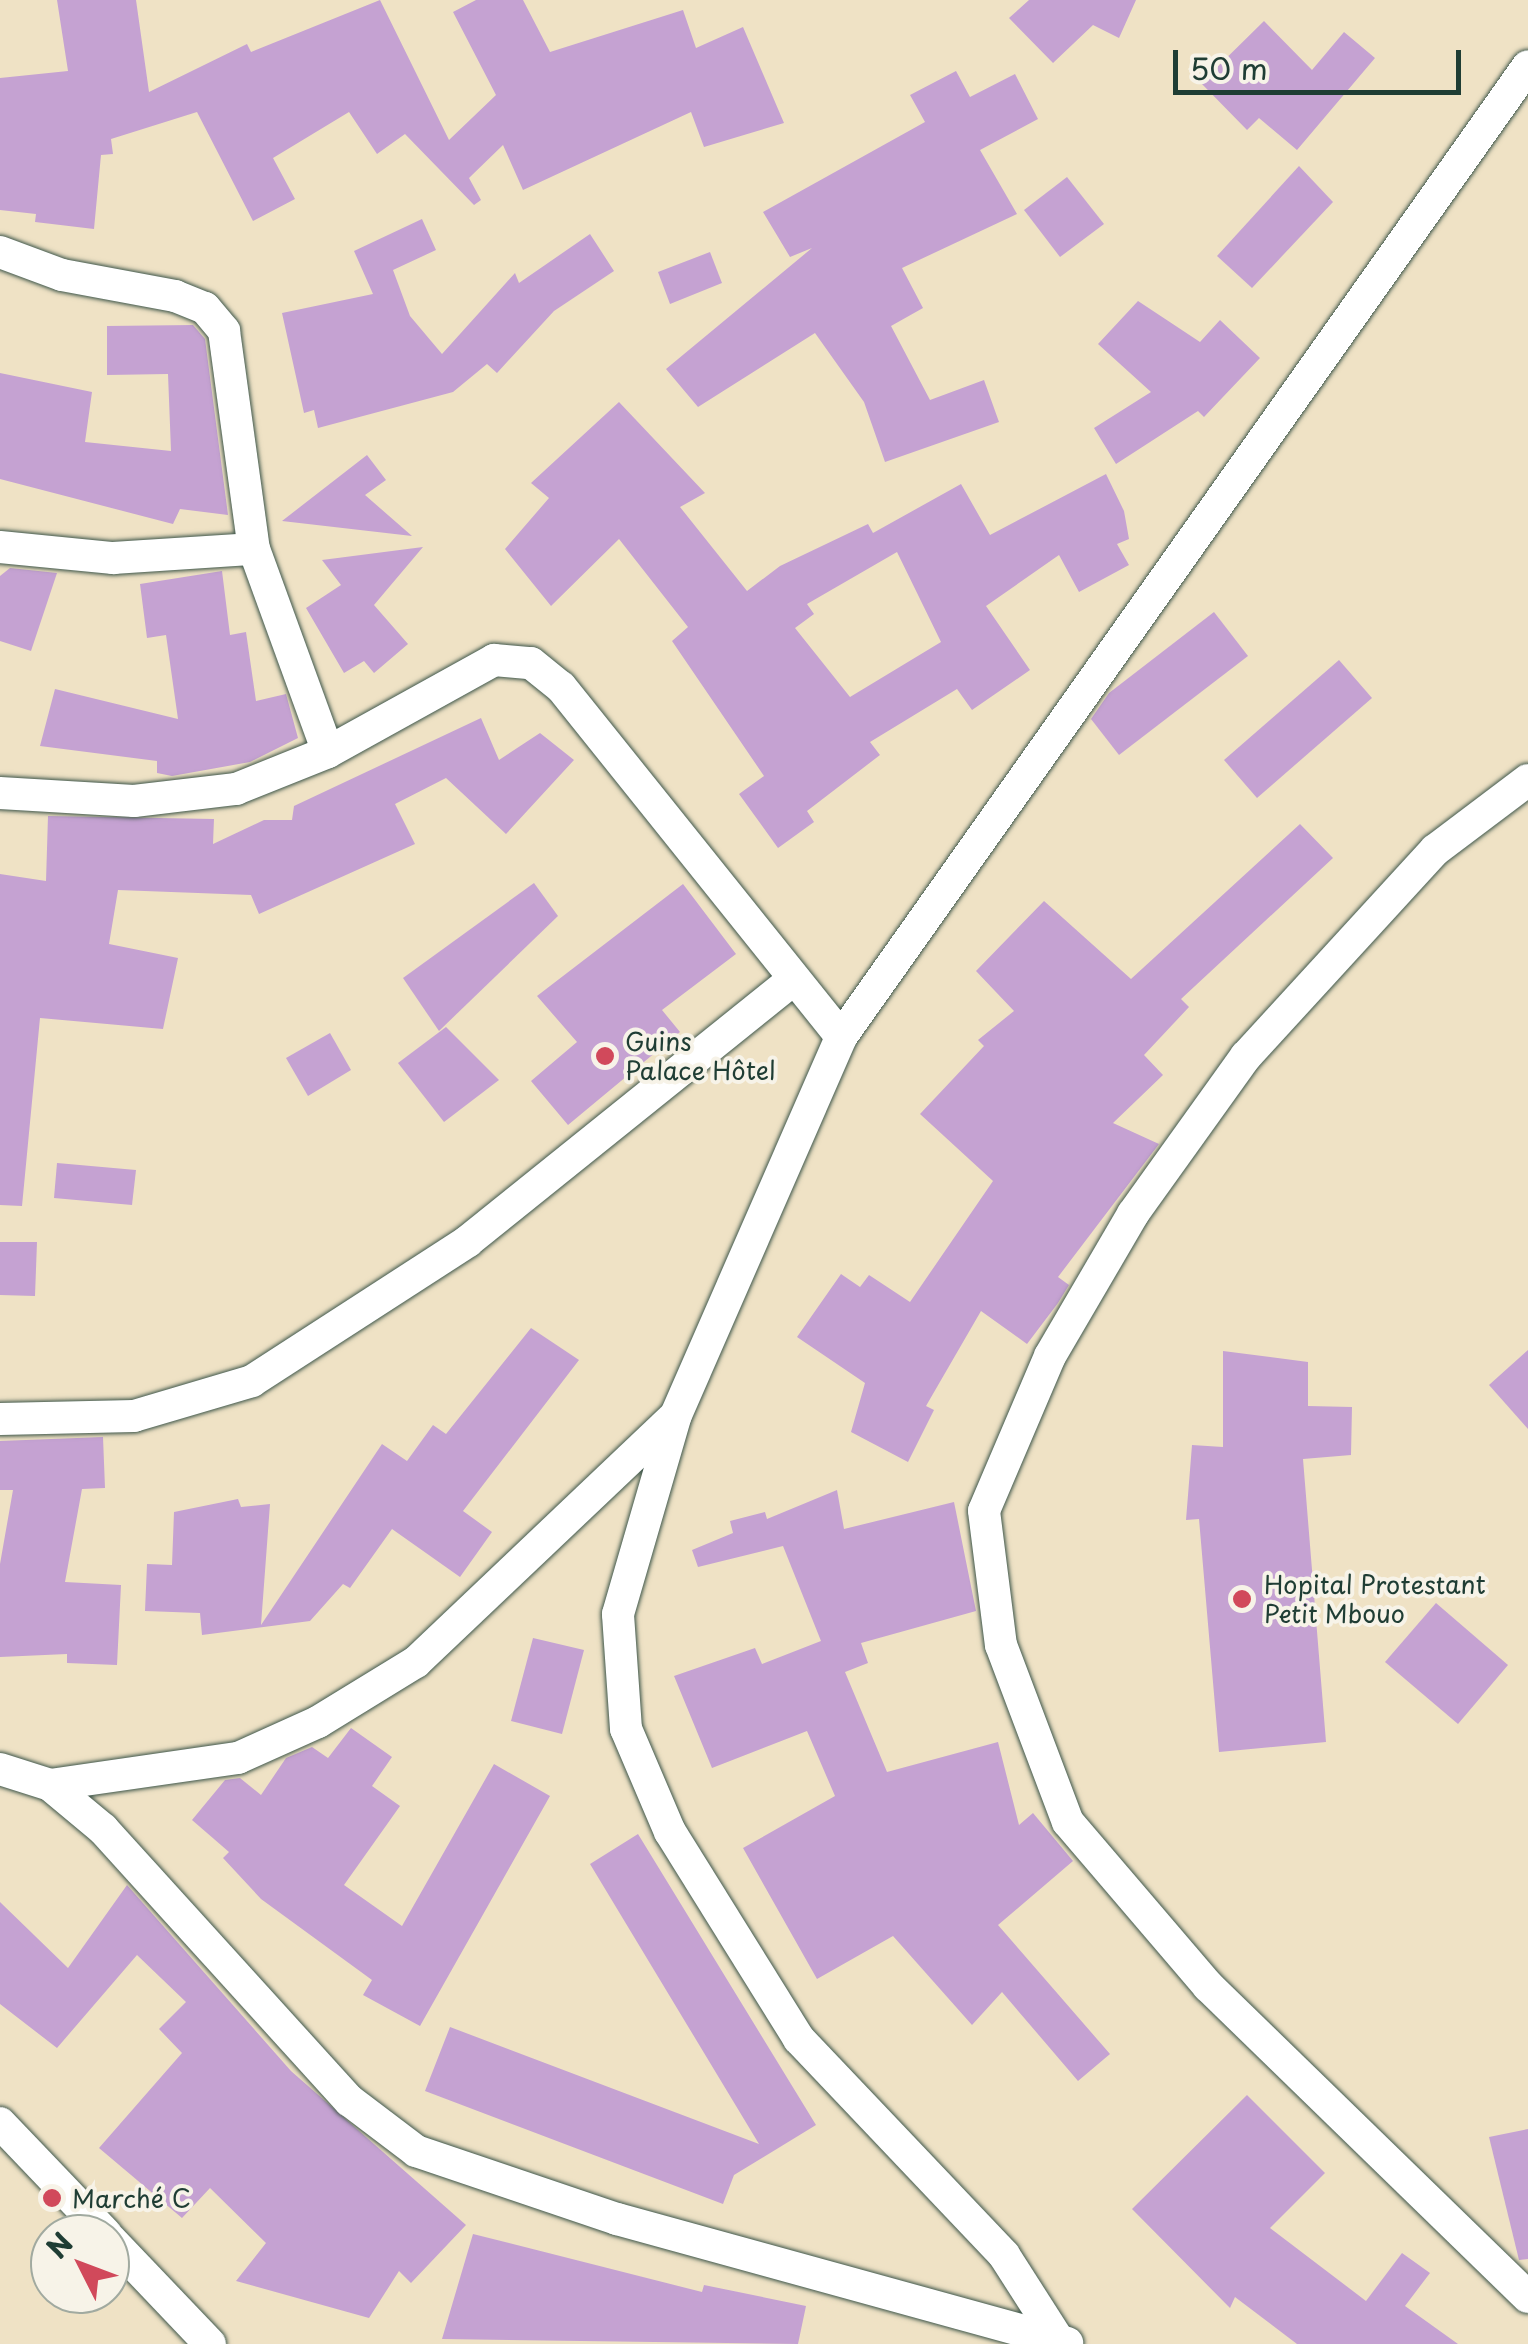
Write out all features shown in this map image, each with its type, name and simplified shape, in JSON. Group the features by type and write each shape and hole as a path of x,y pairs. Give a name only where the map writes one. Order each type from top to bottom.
{"street":[{"path":"1066,2342 1004,2255 799,2040 670,1832 626,1729 618,1614 676,1415 842,1037 1528,66"},
{"path":"0,252 62,275 176,296 215,320 224,331 254,549 328,752"},
{"path":"0,548 113,558 254,549"},
{"path":"0,793 134,802 219,791 328,752 494,660 532,663 562,687 791,981 842,1037"},
{"path":"1528,780 1434,850 1246,1056 1133,1214 1050,1356 984,1511 1001,1645 1068,1822 1208,1986 1528,2297"},
{"path":"0,1419 134,1416 252,1381 468,1241 791,981"},
{"path":"50,1786 238,1758 318,1722 416,1662 676,1415"},
{"path":"0,1769 50,1786 164,1893 350,2101 416,2151 617,2218 1066,2342"},
{"path":"0,2123 87,2214"},
{"path":"130,2259 210,2344"}],"building":[{"path":"57,0 136,0 149,92 247,44 251,52 380,0 449,140 496,95 453,12 476,0 523,0 550,52 683,10 696,48 743,27 784,123 704,147 691,112 523,190 503,145 469,178 481,200 474,205 405,134 377,154 349,112 273,158 295,199 253,221 197,112 111,139 113,154 101,155 94,229 35,222 36,214 0,210 0,78 68,71"},
{"path":"1029,0 1136,0 1119,38 1093,25 1053,63 1009,18"},
{"path":"1264,21 1312,70 1344,32 1375,58 1297,150 1259,118 1247,130 1201,83"},
{"path":"956,71 970,97 1015,74 1038,119 980,150 1017,214 902,268 923,308 891,326 930,400 984,380 999,422 885,462 864,402 815,333 698,407 666,369 812,248 790,257 763,212 925,122 910,95"},
{"path":"1299,166 1333,202 1252,288 1217,256"},
{"path":"1067,177 1104,224 1060,257 1024,210"},
{"path":"422,219 436,250 393,270 410,316 442,354 515,273 519,283 590,234 614,271 554,311 497,373 487,364 453,392 318,428 314,410 304,413 282,313 373,294 354,251"},
{"path":"710,252 722,283 670,304 658,272"},
{"path":"1138,301 1200,342 1220,320 1260,358 1204,417 1198,411 1116,464 1094,428 1151,392 1098,344"},
{"path":"193,325 205,339 228,515 180,509 173,524 0,479 0,373 92,392 85,442 171,451 168,374 107,375 107,326"},
{"path":"619,402 705,493 680,507 747,591 780,566 868,524 873,533 961,484 990,535 1106,474 1124,511 1129,539 1117,544 1129,565 1079,592 1059,555 986,606 1030,670 972,710 957,689 870,742 880,755 807,811 814,822 778,848 739,794 764,776 672,641 688,627 619,539 551,606 505,549 549,498 531,483","holes":["897,552 941,642 850,697 795,628 814,614 807,604"]},
{"path":"367,455 386,480 365,495 412,536 282,521"},
{"path":"423,547 374,605 408,644 374,673 364,661 344,673 306,608 341,585 322,560"},
{"path":"10,568 57,573 31,651 0,641 0,576"},
{"path":"222,571 230,635 246,632 256,701 286,694 298,738 250,762 172,776 157,773 157,761 40,746 55,689 178,719 166,635 147,638 140,584"},
{"path":"1214,612 1248,656 1119,755 1091,719 1109,693"},
{"path":"1339,660 1372,698 1257,798 1224,760"},
{"path":"481,718 499,760 540,733 574,760 506,834 446,778 395,804 415,844 259,914 251,895 118,890 109,944 178,958 163,1029 40,1018 22,1206 0,1205 0,874 46,881 48,816 214,819 213,844 264,820 292,820 294,806"},
{"path":"1300,824 1333,858 1181,999 1189,1007 1144,1055 1163,1075 1113,1123 1159,1144 1058,1277 1069,1285 1058,1303 1027,1344 981,1311 926,1406 934,1410 908,1462 851,1432 865,1383 797,1337 841,1274 860,1287 869,1275 910,1302 993,1181 920,1114 984,1046 978,1040 1014,1011 976,971 1044,901 1131,979"},
{"path":"534,883 558,916 439,1031 403,978"},
{"path":"683,884 736,954 662,1010 680,1032 568,1125 531,1081 577,1042 537,996"},
{"path":"446,1027 499,1080 444,1122 398,1063"},
{"path":"330,1033 351,1070 308,1096 286,1058"},
{"path":"57,1163 136,1170 132,1205 54,1198"},
{"path":"0,1242 37,1242 35,1296 0,1295"},
{"path":"531,1328 579,1360 463,1511 492,1532 460,1577 392,1529 350,1588 343,1584 310,1621 202,1635 200,1613 145,1611 147,1564 172,1565 174,1512 238,1499 241,1507 270,1504 261,1625 382,1444 407,1461 433,1425 446,1434"},
{"path":"1528,1350 1528,1429 1489,1385"},
{"path":"1223,1351 1308,1362 1308,1406 1352,1407 1351,1455 1303,1459 1326,1742 1219,1752 1199,1519 1186,1520 1192,1445 1223,1447"},
{"path":"103,1437 105,1488 82,1489 65,1582 121,1585 117,1665 67,1663 67,1654 0,1657 0,1564 13,1490 0,1490 0,1441"},
{"path":"837,1490 844,1529 954,1502 976,1611 861,1643 868,1663 845,1672 887,1772 998,1742 1019,1825 1033,1813 1073,1861 998,1925 1110,2054 1078,2081 1002,1992 972,2025 893,1936 817,1979 743,1848 835,1796 807,1731 712,1768 674,1676 755,1648 762,1664 821,1641 783,1546 698,1567 692,1550 733,1533 730,1521 765,1512 767,1519"},
{"path":"1436,1603 1508,1665 1458,1724 1385,1662"},
{"path":"533,1638 584,1650 562,1734 511,1721"},
{"path":"351,1728 392,1757 372,1786 400,1806 344,1885 402,1926 494,1764 550,1796 420,2026 363,1995 372,1980 261,1899 223,1858 229,1852 192,1820 225,1780 240,1778 261,1795 286,1758 312,1747 328,1758"},
{"path":"638,1834 816,2125 734,2175 723,2204 425,2091 450,2027 759,2144 590,1864"},
{"path":"127,1885 291,2071 466,2225 411,2283 399,2271 369,2318 236,2281 266,2243 210,2188 182,2218 99,2148 182,2053 159,2029 186,2002 137,1955 57,2048 0,2004 0,1902 68,1968"},
{"path":"1247,2095 1325,2173 1270,2228 1366,2301 1402,2253 1430,2273 1405,2306 1458,2344 1297,2344 1235,2297 1230,2308 1132,2209"},
{"path":"1528,2129 1528,2259 1519,2260 1489,2137"},
{"path":"473,2234 702,2292 704,2285 806,2306 798,2344 442,2339"}],"place":[{"name":"Guins Palace Hôtel","path":"605,1056"},
{"name":"Hopital Protestant Petit Mbouo","path":"1242,1599"},
{"name":"Marché C","path":"52,2198"}]}
